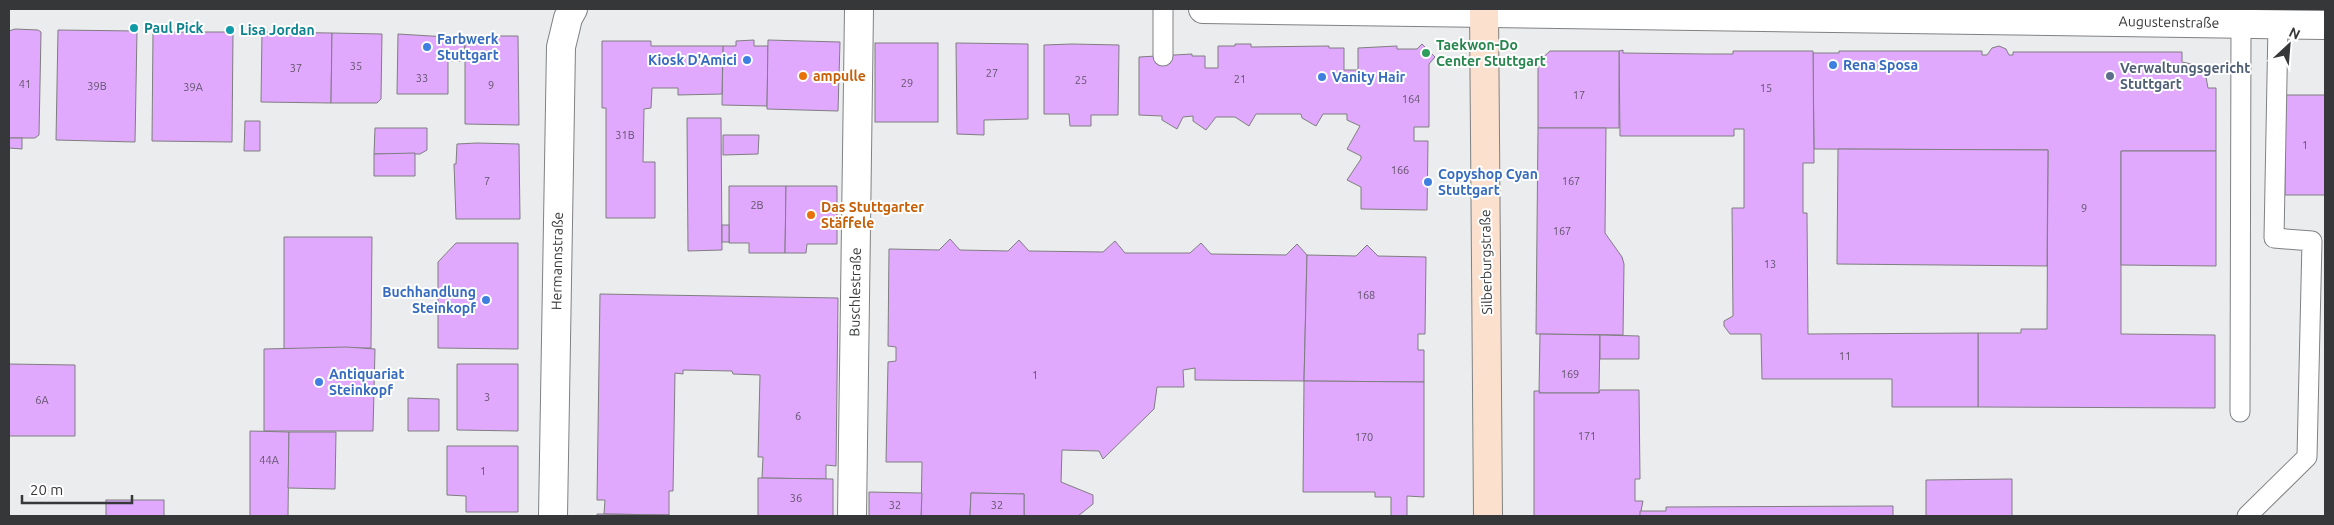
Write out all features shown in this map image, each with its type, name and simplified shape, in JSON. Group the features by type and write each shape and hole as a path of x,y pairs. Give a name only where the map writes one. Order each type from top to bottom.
{"street":[{"name":"Hermannstraße","path":"554,516 561,47 568,18 573,9"},
{"name":"Buschlestraße","path":"852,516 859,9"},
{"name":"Augustenstraße","path":"1203,9 1484,10 2325,25"},
{"name":"Silberburgstraße","path":"1484,10 1488,516"}],"lane":[{"path":"1163,9 1164,56"},
{"path":"2240,412 2241,23"},
{"path":"2247,516 2307,457 2312,241 2274,238 2278,25"}],"building":[{"path":"15,29 38,30 41,32 39,135 35,138 9,138 9,31"},
{"path":"58,30 137,31 135,142 56,140"},
{"path":"153,32 233,32 232,142 152,141"},
{"path":"262,32 332,33 331,103 261,102"},
{"path":"332,33 382,34 381,99 377,103 331,103"},
{"path":"398,34 464,38 465,61 448,61 448,94 397,94"},
{"path":"465,36 518,36 519,125 465,124"},
{"path":"754,40 754,46 768,46 767,106 722,105 723,46 736,46 736,41"},
{"name":"ampulle","path":"768,40 840,42 838,111 767,109"},
{"path":"602,41 651,41 651,46 723,46 722,94 678,95 678,88 652,88 651,108 644,109 643,162 655,162 655,218 606,218 606,108 602,108"},
{"path":"875,43 938,43 938,122 875,122"},
{"path":"956,43 1028,44 1028,119 984,120 984,135 957,134"},
{"path":"1235,44 1251,44 1251,47 1329,46 1329,48 1344,48 1344,70 1358,70 1358,48 1397,46 1397,49 1417,49 1422,44 1435,57 1429,64 1429,127 1414,127 1414,141 1428,141 1427,210 1361,209 1361,187 1347,180 1361,159 1361,156 1347,149 1360,126 1347,120 1347,114 1323,114 1316,126 1302,118 1301,114 1256,114 1249,126 1235,117 1216,117 1206,130 1193,121 1193,116 1183,117 1177,129 1162,120 1162,116 1139,115 1139,57 1192,54 1192,56 1205,56 1205,68 1218,68 1218,46 1235,46"},
{"path":"1044,45 1119,45 1118,115 1091,115 1091,126 1070,126 1069,114 1044,114"},
{"path":"1999,46 2006,49 2009,55 2013,55 2013,52 2182,52 2182,62 2196,65 2206,77 2208,88 2216,88 2216,151 2121,151 2121,334 2215,335 2215,408 1978,407 1978,333 2021,333 2021,329 2047,329 2048,150 1814,149 1813,53 1839,53 1839,51 1982,51 1982,55 1987,55 1992,48"},
{"path":"1623,50 1623,53 1706,54 1733,54 1733,51 1813,51 1814,163 1803,163 1803,213 1807,213 1808,334 1978,333 1978,407 1892,407 1892,379 1762,379 1761,334 1730,334 1724,326 1724,321 1733,316 1732,208 1744,208 1744,129 1734,129 1734,136 1620,136 1619,51"},
{"path":"1550,51 1619,51 1619,128 1538,128 1538,62"},
{"path":"2285,95 2325,95 2325,195 2285,195"},
{"path":"687,118 721,118 722,250 688,251"},
{"path":"245,121 260,121 260,151 244,151"},
{"path":"375,128 427,128 427,150 420,154 374,154"},
{"path":"1538,128 1606,128 1605,233 1622,257 1624,264 1623,335 1536,334"},
{"path":"723,135 759,135 758,154 723,155"},
{"path":"9,138 22,138 22,149 9,148"},
{"path":"457,144 519,144 520,219 456,219 454,164 456,164"},
{"path":"1838,149 2048,150 2047,266 1837,264"},
{"path":"2121,151 2216,151 2216,266 2121,265"},
{"path":"415,153 415,176 374,176 374,154"},
{"path":"729,186 786,186 785,253 749,253 749,243 729,243"},
{"name":"Das Stuttgarter Stäffele","path":"786,186 837,186 837,244 807,244 806,253 785,253"},
{"path":"722,225 729,225 729,242 722,242"},
{"path":"284,237 372,237 371,348 284,349"},
{"path":"950,239 960,250 1008,251 1019,240 1029,251 1103,252 1115,241 1125,253 1190,253 1201,243 1211,254 1286,255 1297,244 1307,255 1304,381 1195,380 1195,368 1183,370 1184,387 1157,387 1154,409 1103,459 1099,451 1062,450 1061,482 1093,495 1093,504 1078,516 1024,516 1024,494 971,493 970,516 921,516 922,462 886,462 888,362 896,361 896,347 888,346 889,249 939,250"},
{"path":"456,243 518,243 518,349 438,348 438,262"},
{"path":"1367,245 1378,256 1426,257 1425,334 1418,334 1418,350 1424,350 1424,382 1304,381 1307,255 1356,256"},
{"path":"600,294 838,298 836,466 826,465 826,479 762,478 763,457 758,457 760,375 733,374 732,371 683,370 683,374 675,373 673,491 669,491 669,515 604,514 605,500 597,500"},
{"path":"1540,334 1600,335 1599,393 1539,393"},
{"path":"1600,335 1639,336 1639,359 1600,359"},
{"name":"Antiquariat Steinkopf","path":"347,347 375,349 373,431 264,431 264,349"},
{"path":"9,364 75,365 75,436 9,436"},
{"path":"457,364 518,364 518,431 457,430"},
{"path":"1304,381 1424,382 1424,497 1407,496 1407,516 1391,516 1391,497 1375,497 1375,492 1303,492"},
{"path":"1600,390 1639,390 1640,479 1635,479 1635,501 1643,501 1640,516 1534,516 1534,391 1540,391 1539,393 1599,393"},
{"path":"408,398 439,399 439,431 408,431"},
{"path":"250,431 289,432 288,516 250,516"},
{"path":"289,432 336,432 335,489 288,488"},
{"path":"447,446 518,446 518,512 466,512 466,496 447,495"},
{"path":"758,478 833,479 833,516 758,516"},
{"path":"2012,479 2012,516 1926,516 1926,480"},
{"path":"869,492 922,493 921,516 869,516"},
{"path":"971,493 1024,494 1024,516 970,516"},
{"path":"106,500 164,500 164,516 106,516"},
{"path":"1893,506 1893,516 1640,516 1640,511 1666,511 1666,507"},
{"path":"597,514 669,515 671,516 597,516"}],"place":[{"name":"Paul Pick","path":"134,28"},
{"name":"Lisa Jordan","path":"230,30"},
{"name":"Farbwerk Stuttgart","path":"427,47"},
{"name":"Taekwon-Do Center Stuttgart","path":"1426,53"},
{"name":"Kiosk D'Amici","path":"747,60"},
{"name":"Rena Sposa","path":"1833,65"},
{"name":"ampulle","path":"803,76"},
{"name":"Verwaltungsgericht Stuttgart","path":"2110,76"},
{"name":"Vanity Hair","path":"1322,77"},
{"name":"Copyshop Cyan Stuttgart","path":"1428,182"},
{"name":"Das Stuttgarter Stäffele","path":"811,215"},
{"name":"Buchhandlung Steinkopf","path":"486,300"},
{"name":"Antiquariat Steinkopf","path":"319,382"}]}
